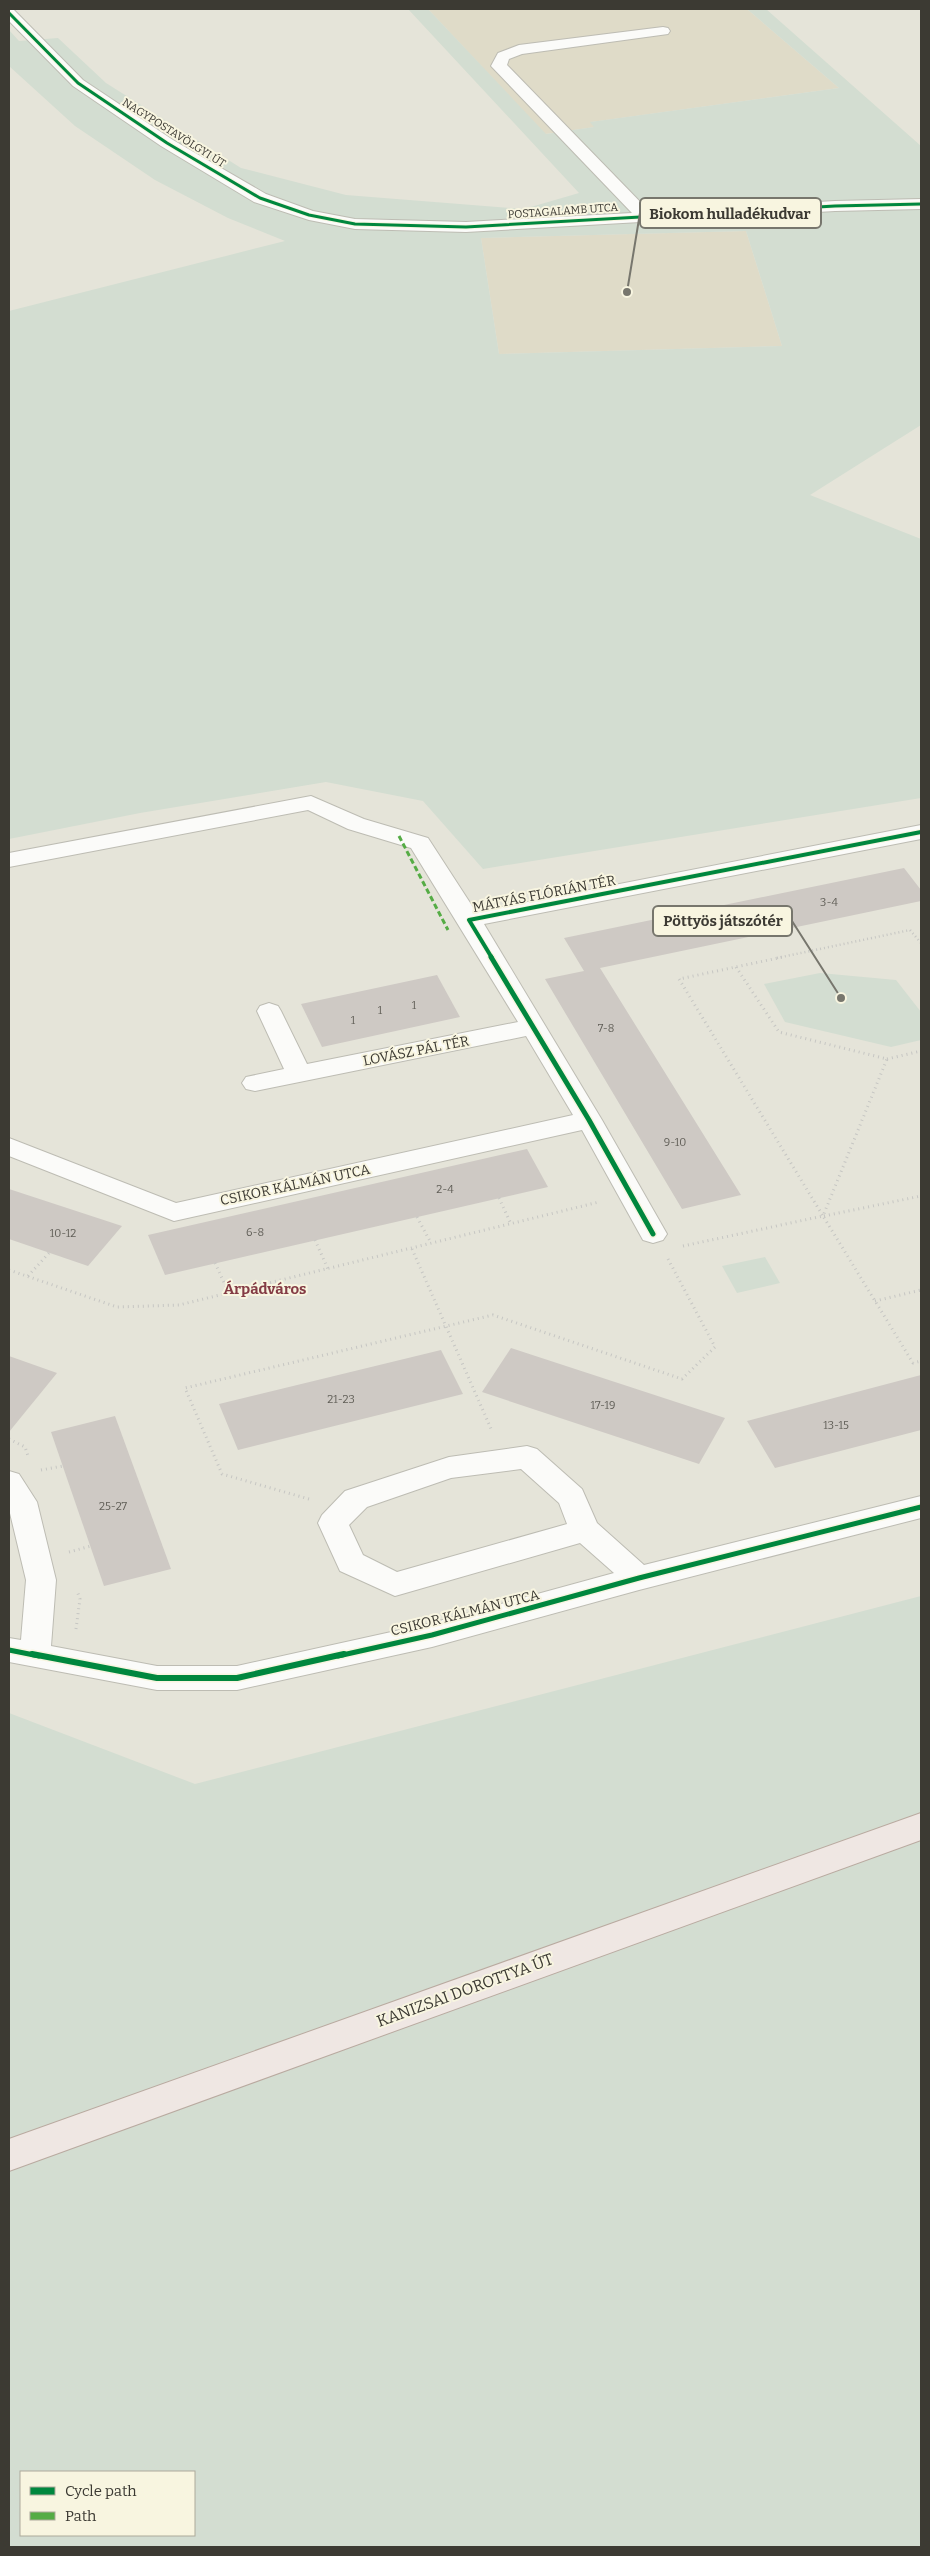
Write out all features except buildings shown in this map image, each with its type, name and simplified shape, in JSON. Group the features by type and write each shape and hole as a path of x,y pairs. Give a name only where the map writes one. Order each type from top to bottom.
{"main road":[{"name":"KANIZSAI DOROTTYA ÚT","path":"9,2155 921,1826"}],"street":[{"name":"NAGYPOSTAVÖLGYI ÚT","path":"9,13 78,83 167,144 260,198 309,215 355,224"},
{"path":"645,216 500,66 503,56 519,50 663,31"},
{"name":"POSTAGALAMB UTCA","path":"355,224 466,227 835,206 921,204"},
{"path":"9,860 311,803 356,824 420,843 468,920"},
{"name":"MÁTYÁS FLÓRIÁN TÉR","path":"658,1242 589,1120 468,920 921,832"},
{"path":"269,1011 299,1074"},
{"name":"LOVÁSZ PÁL TÉR","path":"255,1083 533,1027"},
{"name":"CSIKOR KÁLMÁN UTCA","path":"9,1146 174,1212 589,1120"},
{"path":"585,1530 394,1584 351,1563 333,1523 356,1499 449,1468 527,1458 571,1497 585,1530 639,1578"},
{"path":"21,1477 22,1502 40,1580 22,1653"},
{"name":"CSIKOR KÁLMÁN UTCA","path":"22,1653 157,1678 237,1678 432,1634 639,1578 921,1507"}],"path":[{"path":"921,943 910,930 679,979 912,1363 921,1361"},
{"path":"736,967 779,1032 887,1059 921,1051"},
{"path":"823,1216 887,1059"},
{"path":"346,1510 222,1474 185,1388 493,1315 682,1380 714,1347 658,1242 823,1216 921,1196"},
{"path":"498,1198 511,1224"},
{"path":"9,1270 117,1307 179,1305 604,1201"},
{"path":"418,1217 431,1243"},
{"path":"315,1240 328,1269"},
{"path":"412,1248 505,1461"},
{"path":"28,1277 49,1253"},
{"path":"216,1264 229,1293"},
{"path":"875,1301 921,1290"},
{"path":"21,1477 63,1466"},
{"path":"64,1554 91,1546"}],"shaded area":[{"path":"408,9 428,9 546,134 594,127 590,122 839,88 747,9 766,9 921,146 921,425 810,495 921,539 921,798 483,869 423,801 326,782 140,813 9,839 9,311 285,241 228,218 155,180 75,126 9,66 9,30 19,41 58,38 106,83 241,168 346,195 524,209 579,193","holes":["746,231 782,346 499,354 481,238"]},
{"path":"428,9 747,9 839,88 591,122 595,127 545,134"},
{"path":"746,231 782,346 499,354 481,238"},
{"path":"820,973 896,980 921,1012 921,1040 891,1047 785,1022 764,984"},
{"path":"765,1257 780,1283 737,1293 722,1266"},
{"path":"921,1596 921,2547 9,2547 9,1713 195,1784"}],"marked path":[{"path":"399,836 448,930"}],"cycle path":[{"path":"9,13 78,83 167,143 260,198 309,215 355,224 466,227 835,206 921,204"},
{"path":"653,1234 589,1120 469,920 921,832"},
{"path":"9,1650 157,1678 237,1678 432,1635 639,1578 921,1507"}],"place":[{"name":"Biokom hulladékudvar","path":"627,292"},
{"name":"Pöttyös játszótér","path":"841,998"}],"district":[{"name":"Árpádváros","path":"265,1289"}]}
